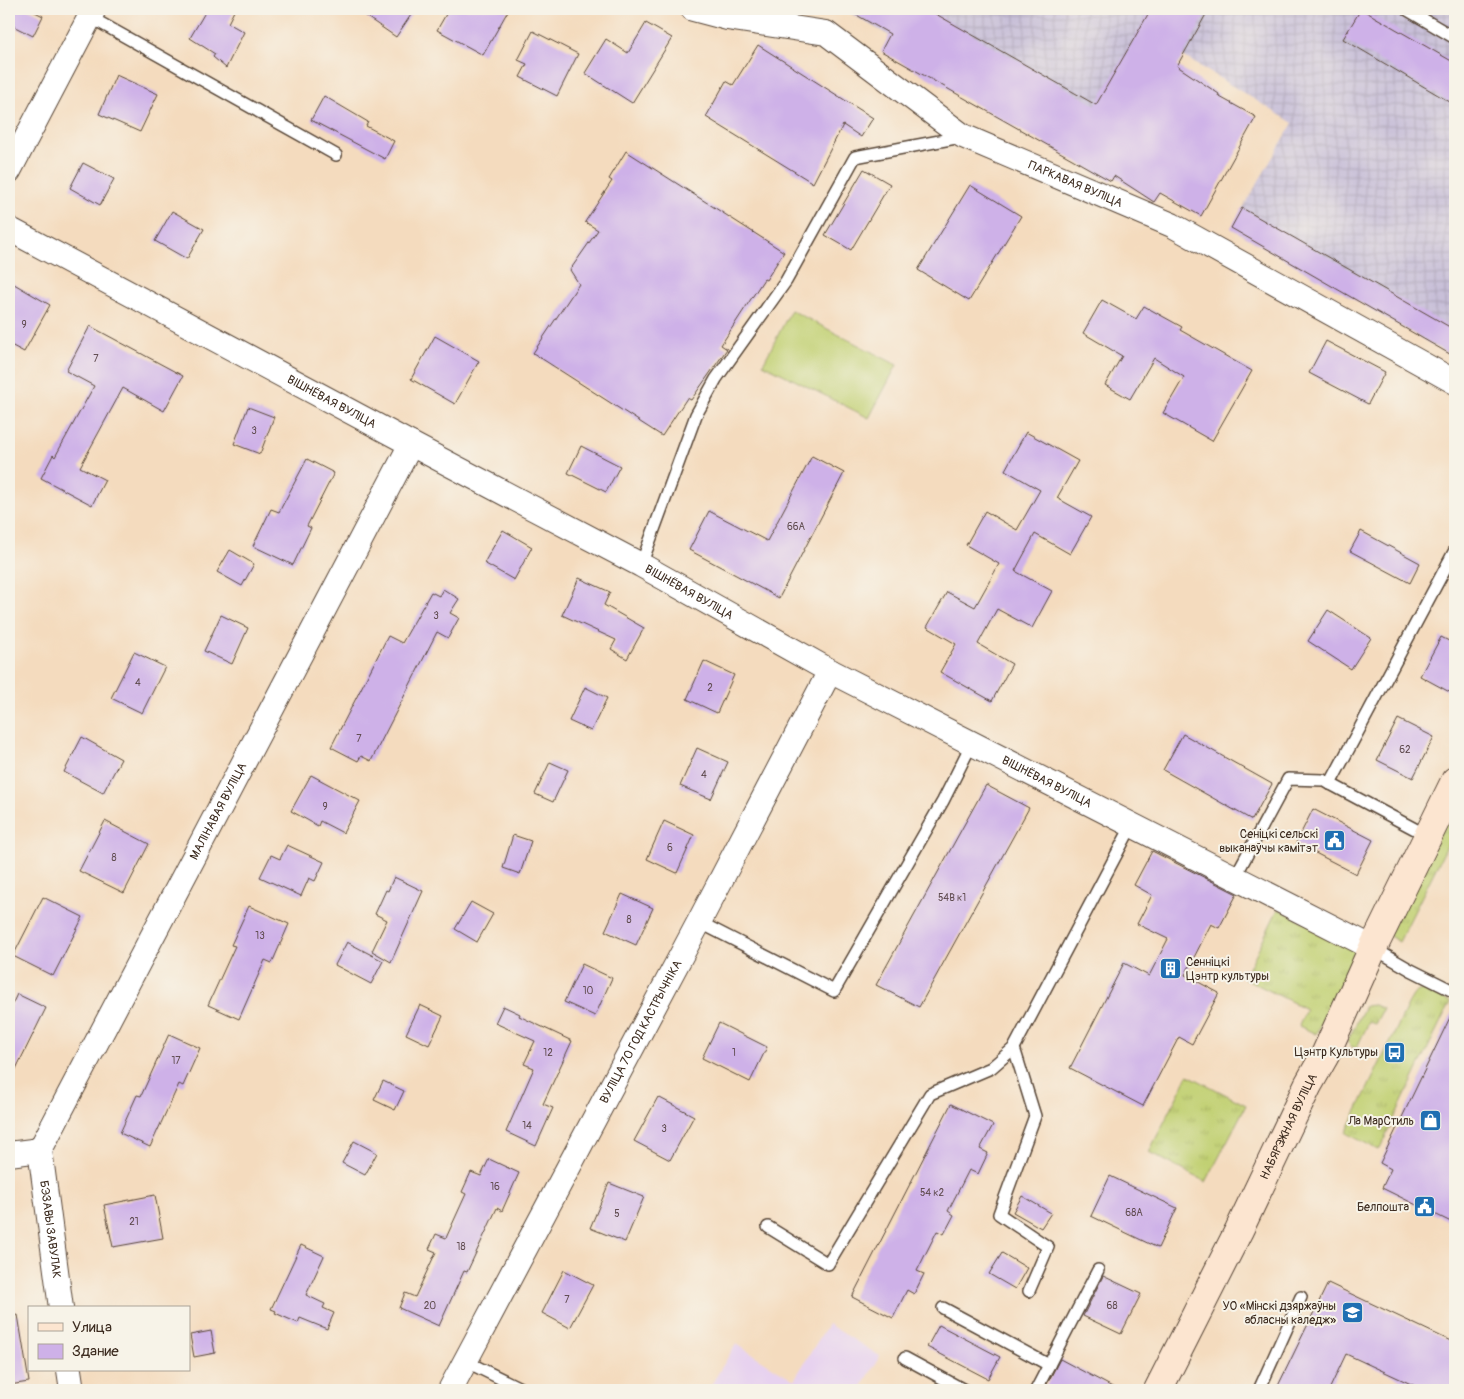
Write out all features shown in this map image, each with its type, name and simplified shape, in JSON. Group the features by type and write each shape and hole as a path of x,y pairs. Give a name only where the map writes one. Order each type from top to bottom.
{"street":[{"name":"ПАРКАВАЯ ВУЛІЦА","path":"693,9 727,18 826,33 963,136 1172,225 1455,382"},
{"path":"9,171 92,13"},
{"name":"ВІШНЁВАЯ ВУЛІЦА","path":"9,229 641,565 830,671 1373,948"},
{"name":"МАЛІНАВАЯ ВУЛІЦА","path":"40,1150 411,444"},
{"name":"ВУЛІЦА 70 ГОД КАСТРЫЧНІКА","path":"450,1390 830,671"},
{"name":"НАБЯРЭЖНАЯ ВУЛІЦА","path":"1158,1390 1239,1230 1308,1084 1325,1055 1373,948 1455,781"},
{"path":"9,1154 40,1150"},
{"name":"БЭЗАВЫ ЗАВУЛАК","path":"40,1150 61,1306"},
{"path":"69,1372 72,1390"}],"lane":[{"path":"1406,9 1455,38"},
{"path":"92,13 336,155"},
{"path":"641,565 696,416 716,380 786,281 855,157 963,136"},
{"path":"1330,784 1455,550"},
{"path":"699,922 834,991 943,801 972,743"},
{"path":"1235,877 1288,779 1323,780 1428,836"},
{"path":"768,1228 828,1264 930,1094 991,1068 1014,1048 1132,825"},
{"path":"1373,948 1455,992"},
{"path":"1014,1048 1035,1116 999,1214 1048,1247 1029,1291"},
{"path":"1036,1390 1098,1270"},
{"path":"1259,1390 1301,1297"},
{"path":"943,1308 1049,1365"},
{"path":"905,1358 964,1390"},
{"path":"466,1361 524,1390"}],"shaded area":[{"path":"843,9 1455,9 1455,358 1231,228 1293,123 1183,56 1121,170"},
{"path":"828,1324 880,1356 860,1390 708,1390 736,1344 794,1380"}],"green space":[{"path":"791,310 897,365 869,418 763,364"},
{"path":"1455,798 1455,830 1399,942 1388,935"},
{"path":"1278,909 1358,948 1316,1034 1299,1026 1306,1009 1244,978"},
{"path":"1421,990 1428,991 1450,1002 1379,1150 1346,1133 1412,997"},
{"path":"1374,1005 1383,1009 1375,1024 1369,1022 1357,1047 1352,1047 1347,1042 1365,1006"},
{"path":"1188,1075 1246,1105 1206,1182 1149,1152"}],"building":[{"path":"9,9 29,9 43,16 33,36 9,24"},
{"path":"207,9 235,9 228,23 244,32 226,68 213,57 215,54 190,38"},
{"path":"355,9 415,9 396,37"},
{"path":"449,9 509,9 483,55 437,30"},
{"path":"846,9 927,9 1096,105 1151,9 1209,9 1177,66 1219,94 1218,96 1256,117 1201,216 1160,193 1154,202 1114,176 1111,181 881,51 890,34"},
{"path":"1361,9 1455,63 1455,105 1343,39"},
{"path":"646,23 672,38 632,103 585,73 606,39 628,53"},
{"path":"533,31 578,54 557,96 520,77 527,64 518,60"},
{"path":"758,45 873,118 861,137 843,125 813,183 706,117 726,81 733,85"},
{"path":"116,75 158,94 140,132 99,114"},
{"path":"324,96 368,122 366,126 394,141 385,159 311,120"},
{"path":"626,151 784,252 721,345 727,349 691,400 687,398 662,436 533,353 579,284 570,270 598,230 585,222 612,181 609,179"},
{"path":"83,163 114,179 100,205 70,188"},
{"path":"864,169 890,184 851,250 825,235"},
{"path":"970,185 1021,216 969,301 918,270"},
{"path":"1242,208 1455,330 1455,357 1231,228"},
{"path":"172,211 204,229 187,259 155,241"},
{"path":"9,281 50,305 24,352 9,344"},
{"path":"1102,300 1136,319 1144,306 1182,327 1180,330 1252,371 1212,441 1163,413 1184,377 1154,358 1130,399 1105,385 1122,356 1083,333"},
{"path":"90,326 183,376 164,411 123,388 80,467 105,480 92,505 41,478 53,455 55,457 94,386 66,371"},
{"path":"435,336 479,361 455,404 411,379"},
{"path":"1326,341 1385,372 1368,404 1309,373"},
{"path":"248,407 274,417 260,454 234,444"},
{"path":"1026,432 1078,461 1057,498 1091,517 1070,554 1035,534 1015,571 1052,591 1032,628 997,609 978,644 1012,664 992,701 940,672 956,644 927,627 947,592 975,607 999,564 966,545 985,511 1017,530 1040,490 1005,470"},
{"path":"581,446 620,466 606,492 568,473"},
{"path":"812,456 844,473 779,598 689,550 709,511 767,541"},
{"path":"307,459 334,473 307,526 311,528 293,565 253,546 271,509 279,512"},
{"path":"503,530 532,547 514,580 484,563"},
{"path":"1361,531 1420,563 1410,583 1350,551"},
{"path":"230,550 254,564 242,586 217,572"},
{"path":"579,578 610,592 604,605 644,628 627,659 611,649 616,640 562,615"},
{"path":"443,589 459,599 450,613 459,618 448,638 437,632 371,761 361,756 358,761 331,747 388,636 402,643 431,592 439,596"},
{"path":"1328,610 1371,638 1351,669 1308,641"},
{"path":"221,615 248,628 232,664 204,651"},
{"path":"1441,637 1455,644 1455,695 1420,676"},
{"path":"134,652 165,667 142,713 111,698"},
{"path":"704,661 734,675 717,713 687,699"},
{"path":"585,687 607,698 591,731 569,721"},
{"path":"1398,719 1434,737 1413,778 1377,760"},
{"path":"1183,734 1272,784 1252,820 1163,770"},
{"path":"82,737 121,759 103,793 64,772"},
{"path":"697,748 728,762 711,799 680,786"},
{"path":"550,762 568,770 553,802 535,794"},
{"path":"311,775 360,801 343,833 320,821 318,826 291,811"},
{"path":"986,785 1029,808 919,1007 876,985"},
{"name":"Сеніцкі сельскі выканаўчы камітэт","path":"1313,809 1373,840 1356,874 1296,843"},
{"path":"105,821 149,844 124,893 79,871"},
{"path":"664,821 694,835 677,873 647,859"},
{"path":"513,835 531,841 520,874 503,868"},
{"path":"287,845 324,862 315,881 309,878 301,896 260,877 271,855 280,859"},
{"name":"Сенніцкі Цэнтр культуры","path":"1152,851 1237,894 1219,928 1211,924 1185,975 1219,993 1192,1044 1179,1037 1143,1106 1070,1068 1124,963 1149,976 1168,939 1137,924 1152,895 1134,885"},
{"path":"394,877 423,891 391,962 372,951 387,920 375,914"},
{"path":"622,894 653,908 636,945 605,931"},
{"path":"43,897 83,917 53,976 13,956"},
{"path":"471,902 493,914 477,942 455,929"},
{"path":"249,906 289,924 272,963 265,960 239,1019 208,1005 235,946 231,945"},
{"path":"347,942 383,961 371,984 335,965"},
{"path":"582,964 612,978 595,1016 564,1002"},
{"path":"17,994 46,1008 9,1083 9,1011"},
{"path":"420,1005 443,1016 429,1045 406,1034"},
{"path":"503,1006 520,1014 519,1016 572,1041 543,1104 553,1108 536,1146 506,1132 534,1068 524,1064 535,1041 495,1023"},
{"path":"1455,1007 1455,1224 1382,1188 1391,1169 1380,1163"},
{"path":"719,1023 767,1047 750,1082 702,1058"},
{"path":"169,1034 200,1048 183,1086 179,1084 150,1147 120,1133 137,1095 141,1096"},
{"path":"383,1081 404,1091 395,1110 374,1100"},
{"path":"658,1097 694,1116 670,1160 634,1141"},
{"path":"951,1104 993,1125 980,1149 988,1153 978,1174 969,1170 948,1211 954,1215 944,1234 937,1231 917,1271 924,1274 914,1294 907,1290 893,1318 852,1297"},
{"path":"354,1141 377,1153 365,1175 342,1163"},
{"path":"489,1159 519,1173 502,1211 497,1208 467,1272 464,1271 439,1326 399,1308 405,1293 415,1297 436,1252 429,1249 436,1234 446,1238 466,1194 462,1192 471,1172 481,1176"},
{"path":"1110,1176 1177,1208 1158,1248 1091,1216"},
{"path":"609,1183 644,1197 625,1242 590,1228"},
{"path":"155,1195 163,1238 113,1247 104,1205"},
{"path":"1022,1196 1051,1213 1041,1228 1013,1212"},
{"path":"301,1245 324,1256 306,1295 325,1304 323,1308 334,1313 327,1329 300,1318 298,1323 275,1313 276,1311 271,1309"},
{"path":"1002,1253 1027,1268 1015,1289 989,1274"},
{"path":"564,1270 593,1285 570,1328 542,1313"},
{"path":"1103,1276 1141,1294 1121,1334 1083,1316"},
{"name":"УО «Мінскі дзяржаўны абласны каледж»","path":"1328,1283 1455,1343 1455,1390 1424,1390 1346,1354 1329,1390 1276,1390"},
{"path":"18,1315 29,1382 9,1385 9,1316"},
{"path":"939,1325 1000,1357 988,1379 927,1347"},
{"path":"211,1331 215,1353 194,1357 190,1335"},
{"path":"1060,1359 1118,1390 1044,1390"}],"place":[{"name":"Сеніцкі сельскі выканаўчы камітэт","path":"1334,841"},
{"name":"Сенніцкі Цэнтр культуры","path":"1170,969"},
{"name":"Цэнтр Культуры","path":"1394,1052"},
{"name":"Ла МарСтиль","path":"1430,1121"},
{"name":"Белпошта","path":"1425,1207"},
{"name":"УО «Мінскі дзяржаўны абласны каледж»","path":"1352,1313"}]}
